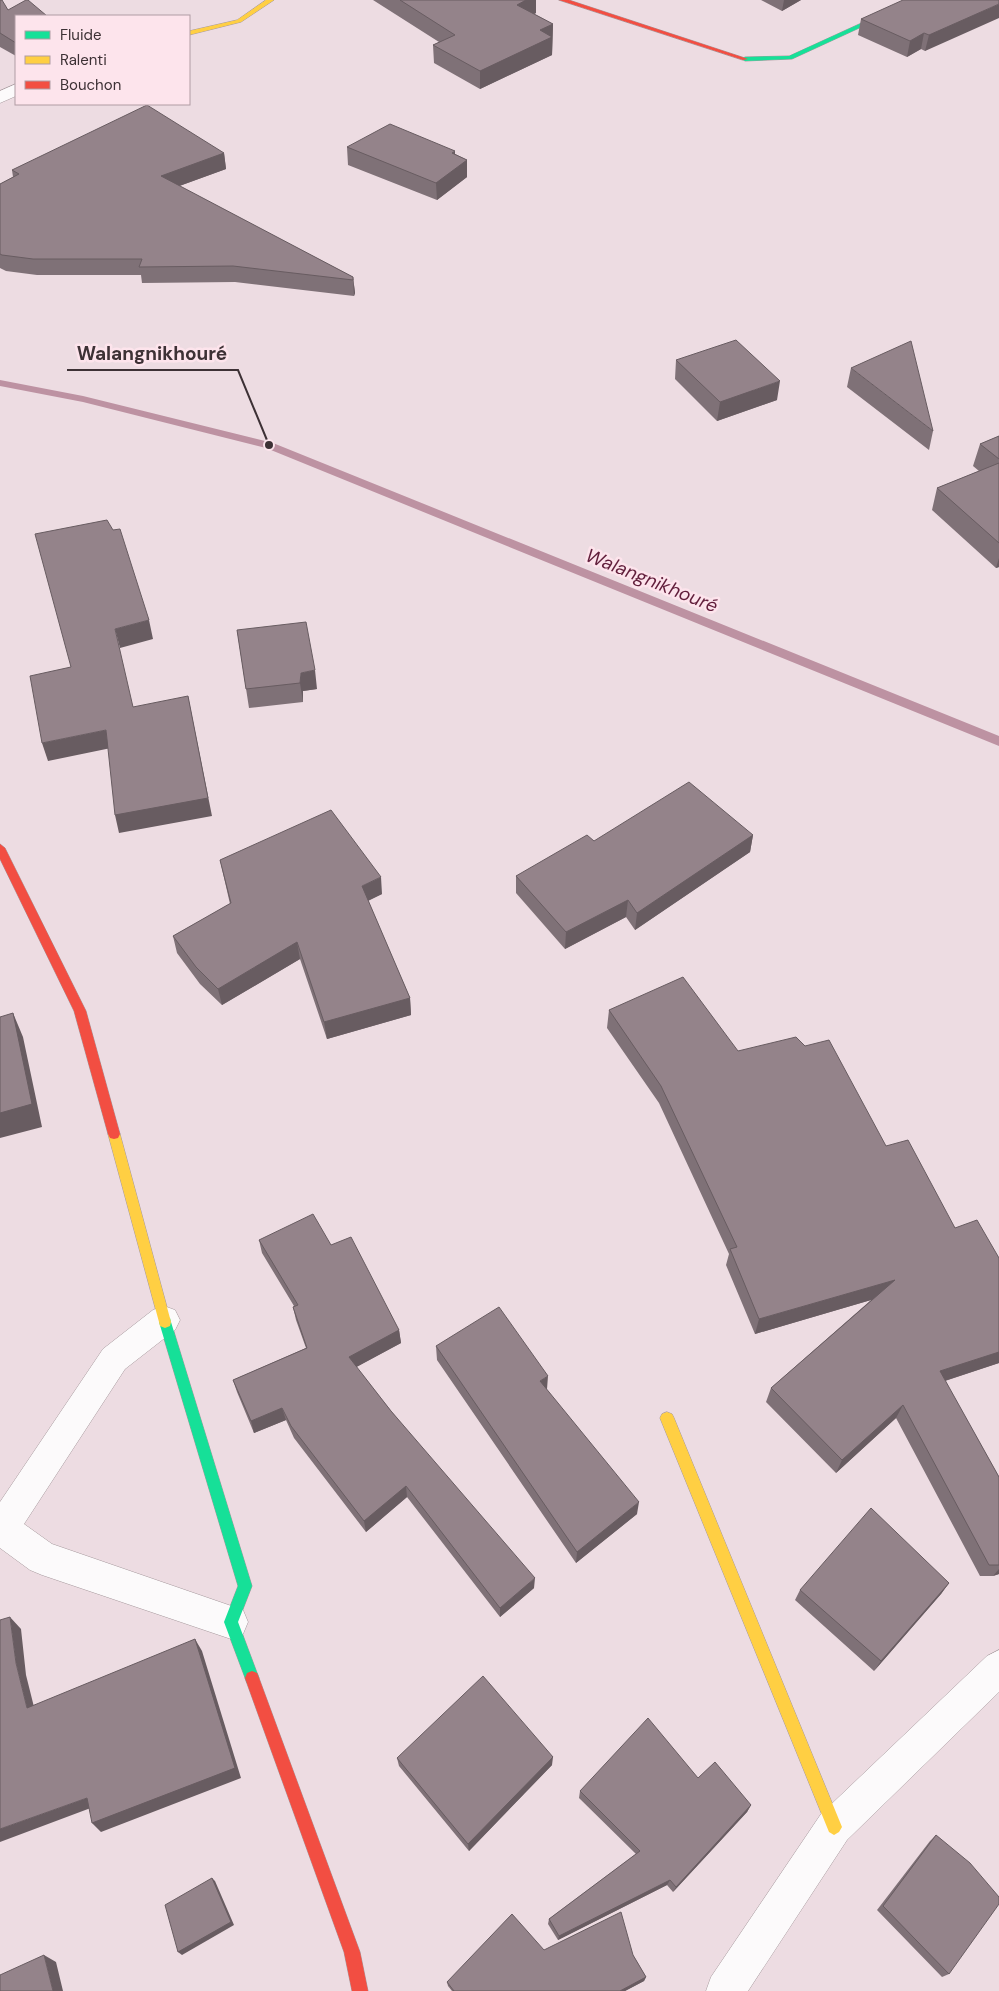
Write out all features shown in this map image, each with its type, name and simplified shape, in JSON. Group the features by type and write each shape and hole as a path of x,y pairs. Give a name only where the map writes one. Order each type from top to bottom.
{"street":[{"path":"190,33 239,21 271,0"},
{"path":"562,0 745,60 790,58 917,0"},
{"path":"0,98 15,90"},
{"path":"0,848 80,1011 164,1320 245,1586 231,1622 352,1952 360,1991"},
{"path":"164,1320 114,1358 1,1530 42,1558 231,1622"},
{"path":"666,1418 834,1827"},
{"path":"725,1991 834,1827 999,1668"}],"building":[{"path":"0,0 2,0 8,10 28,0 46,15 15,15 15,42 0,33"},
{"path":"400,0 526,0 517,5 553,24 540,30 552,37 480,71 433,45 455,35"},
{"path":"903,0 999,0 999,4 929,35 924,33 910,41 861,19"},
{"path":"147,105 224,153 161,176 353,277 353,280 233,266 139,267 142,259 33,259 0,254 0,184 19,174 12,170"},
{"path":"390,124 455,151 452,153 467,160 436,183 347,147"},
{"path":"736,340 780,381 720,402 676,360"},
{"path":"911,341 933,431 851,368"},
{"path":"999,436 999,459 980,444"},
{"path":"999,463 999,543 937,488"},
{"path":"107,520 113,530 120,529 149,620 115,629 133,707 188,696 208,798 115,815 106,730 42,743 30,676 71,667 35,534"},
{"path":"306,622 315,670 301,673 300,683 246,689 237,630"},
{"path":"689,782 753,835 637,913 628,900 566,932 516,876 587,835 594,841"},
{"path":"331,810 381,877 362,886 410,998 324,1022 297,942 218,989 196,967 173,936 231,903 220,860"},
{"path":"683,977 738,1051 796,1037 805,1046 829,1040 886,1146 908,1140 955,1228 977,1220 999,1258 999,1352 940,1371 999,1477 999,1565 989,1565 903,1405 842,1460 771,1388 895,1280 759,1319 730,1249 737,1247 661,1086 609,1010"},
{"path":"13,1013 32,1104 0,1113 0,1017"},
{"path":"313,1214 331,1245 351,1237 399,1330 349,1357 391,1411 535,1578 500,1608 406,1486 364,1521 291,1426 282,1408 251,1421 233,1380 307,1348 293,1307 298,1305 259,1240"},
{"path":"499,1307 548,1376 540,1381 639,1502 577,1552 436,1346"},
{"path":"871,1508 949,1583 881,1661 800,1590"},
{"path":"10,1617 16,1663 27,1708 195,1639 235,1768 92,1823 87,1798 0,1829 0,1620"},
{"path":"483,1676 553,1757 468,1844 397,1758"},
{"path":"648,1718 698,1778 715,1762 751,1805 676,1887 670,1880 559,1936 549,1919 640,1851 580,1791"},
{"path":"936,1835 970,1863 999,1897 999,1904 949,1974 883,1906"},
{"path":"212,1878 231,1922 178,1952 165,1905"},
{"path":"621,1912 633,1955 646,1977 620,1991 454,1991 447,1982 512,1914 544,1950"},
{"path":"44,1955 53,1991 0,1991 0,1975"}],"waterway":[{"name":"Walangnikhouré","path":"0,383 83,399 269,445 999,741"}],"traffic: fast":[{"path":"745,59 790,58 917,0"},
{"path":"165,1322 245,1586 231,1622 252,1678"}],"traffic: slow":[{"path":"190,33 239,21 271,0"},
{"path":"114,1134 165,1322"},
{"path":"667,1418 834,1827"}],"traffic: jam":[{"path":"562,0 745,59"},
{"path":"0,848 80,1011 114,1134"},
{"path":"252,1678 352,1952 360,1991"}],"place":[{"name":"Walangnikhouré","path":"269,445"}]}
